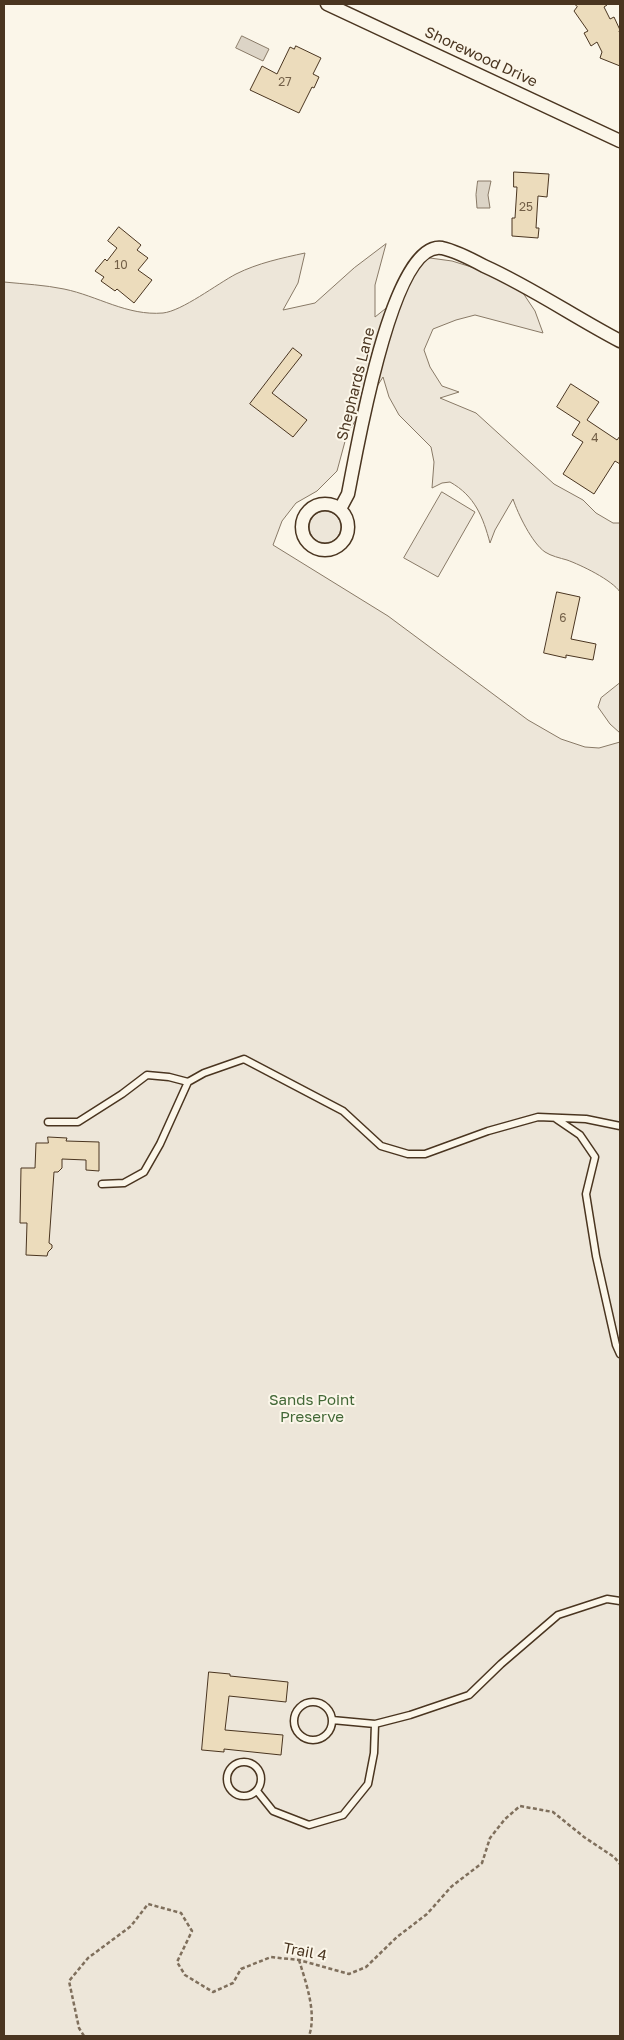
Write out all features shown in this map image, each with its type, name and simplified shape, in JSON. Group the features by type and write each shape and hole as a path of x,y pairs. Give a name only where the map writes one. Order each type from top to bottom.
{"street":[{"name":"Shorewood Drive","path":"327,4 620,141"},
{"name":"Shephards Lane","path":"340,510 348,494 375,365 391,314 412,267 425,253 440,248 453,251 519,282 620,340"}],"lane":[{"path":"102,1184 124,1182 144,1172 160,1144 188,1082 204,1073 244,1059 342,1110 381,1146 408,1154 425,1154 488,1131 538,1117 586,1119 620,1126"},
{"path":"48,1122 78,1122 122,1094 147,1075 169,1077 188,1082"},
{"path":"554,1118 580,1135 595,1157 586,1194 596,1256 620,1354"},
{"path":"332,1720 375,1724 410,1715 469,1695 501,1664 558,1615 607,1599 620,1601"},
{"path":"310,1702 322,1704 327,1708 332,1720 332,1726 325,1736 313,1741 301,1737 294,1726 295,1714 299,1708 310,1702"},
{"path":"256,1791 273,1811 309,1826 343,1814 368,1784 374,1753 375,1724"},
{"path":"242,1762 258,1769 261,1780 256,1791 242,1797 228,1788 226,1777 232,1767 242,1762"}],"path":[{"name":"Trail 4","path":"84,2036 79,2028 69,1981 88,1958 131,1926 148,1904 181,1913 192,1931 177,1962 185,1975 213,1992 233,1983 241,1969 271,1957 300,1960 349,1974 366,1967 398,1937 427,1914 451,1887 482,1863 490,1838 505,1819 520,1806 553,1812 584,1838 614,1857 620,1864"},
{"path":"300,1960 308,1991 312,2027 309,2036"}],"green space":[{"name":"Sands Point Preserve","path":"386,244 375,285 375,317 405,293 416,266 430,258 452,261 481,270 523,293 535,311 543,333 475,315 433,329 424,350 430,367 442,386 459,392 440,398 476,413 554,484 583,500 596,513 613,523 620,523 620,592 596,573 573,562 550,555 540,548 526,528 513,499 495,530 490,543 481,516 466,494 450,482 442,483 432,488 434,462 431,447 399,415 389,397 383,377 347,434 337,471 317,491 296,503 282,521 273,545 388,616 528,720 561,739 585,747 599,748 620,742 620,2036 4,2036 4,282 64,289 137,312 163,313 180,307 244,270 270,261 305,253 298,283 283,310 315,303 354,268"},
{"path":"442,492 475,512 438,577 404,558"},
{"path":"325,511 337,515 341,527 337,539 325,543 313,539 309,527 313,515"},
{"path":"620,683 620,733 610,724 598,707 601,698"}],"shaded area":[{"path":"242,36 269,49 263,61 236,48"},
{"path":"478,181 491,181 488,195 490,208 477,208"}],"building":[{"path":"575,4 607,4 604,7 610,19 614,17 620,30 620,66 600,58 602,52 597,42 591,46 584,33 588,31 574,11 577,7"},
{"path":"296,46 321,58 313,74 319,77 299,113 250,90 262,66 277,74 290,47 294,49"},
{"path":"514,172 549,174 547,197 538,196 536,228 539,228 538,238 512,236 512,218 515,218 517,187 514,187"},
{"path":"119,227 141,245 137,250 148,258 138,270 152,280 134,303 117,289 115,291 101,281 104,277 95,271 105,259 107,261 117,248 108,241"},
{"path":"293,348 302,355 272,393 307,420 293,437 250,404"},
{"path":"571,384 599,402 587,420 617,440 620,436 620,464 615,461 594,494 563,474 583,442 572,435 580,422 557,407"},
{"path":"557,592 580,597 571,639 596,644 593,660 566,655 566,658 544,653"},
{"path":"48,1137 67,1138 66,1141 99,1142 99,1171 86,1170 86,1160 62,1159 62,1168 58,1172 54,1172 49,1243 52,1245 52,1248 47,1256 26,1255 27,1223 20,1223 21,1168 35,1168 36,1143 48,1143"},
{"path":"209,1672 288,1682 286,1702 229,1696 225,1730 283,1735 281,1755 224,1749 224,1752 202,1750"}]}
